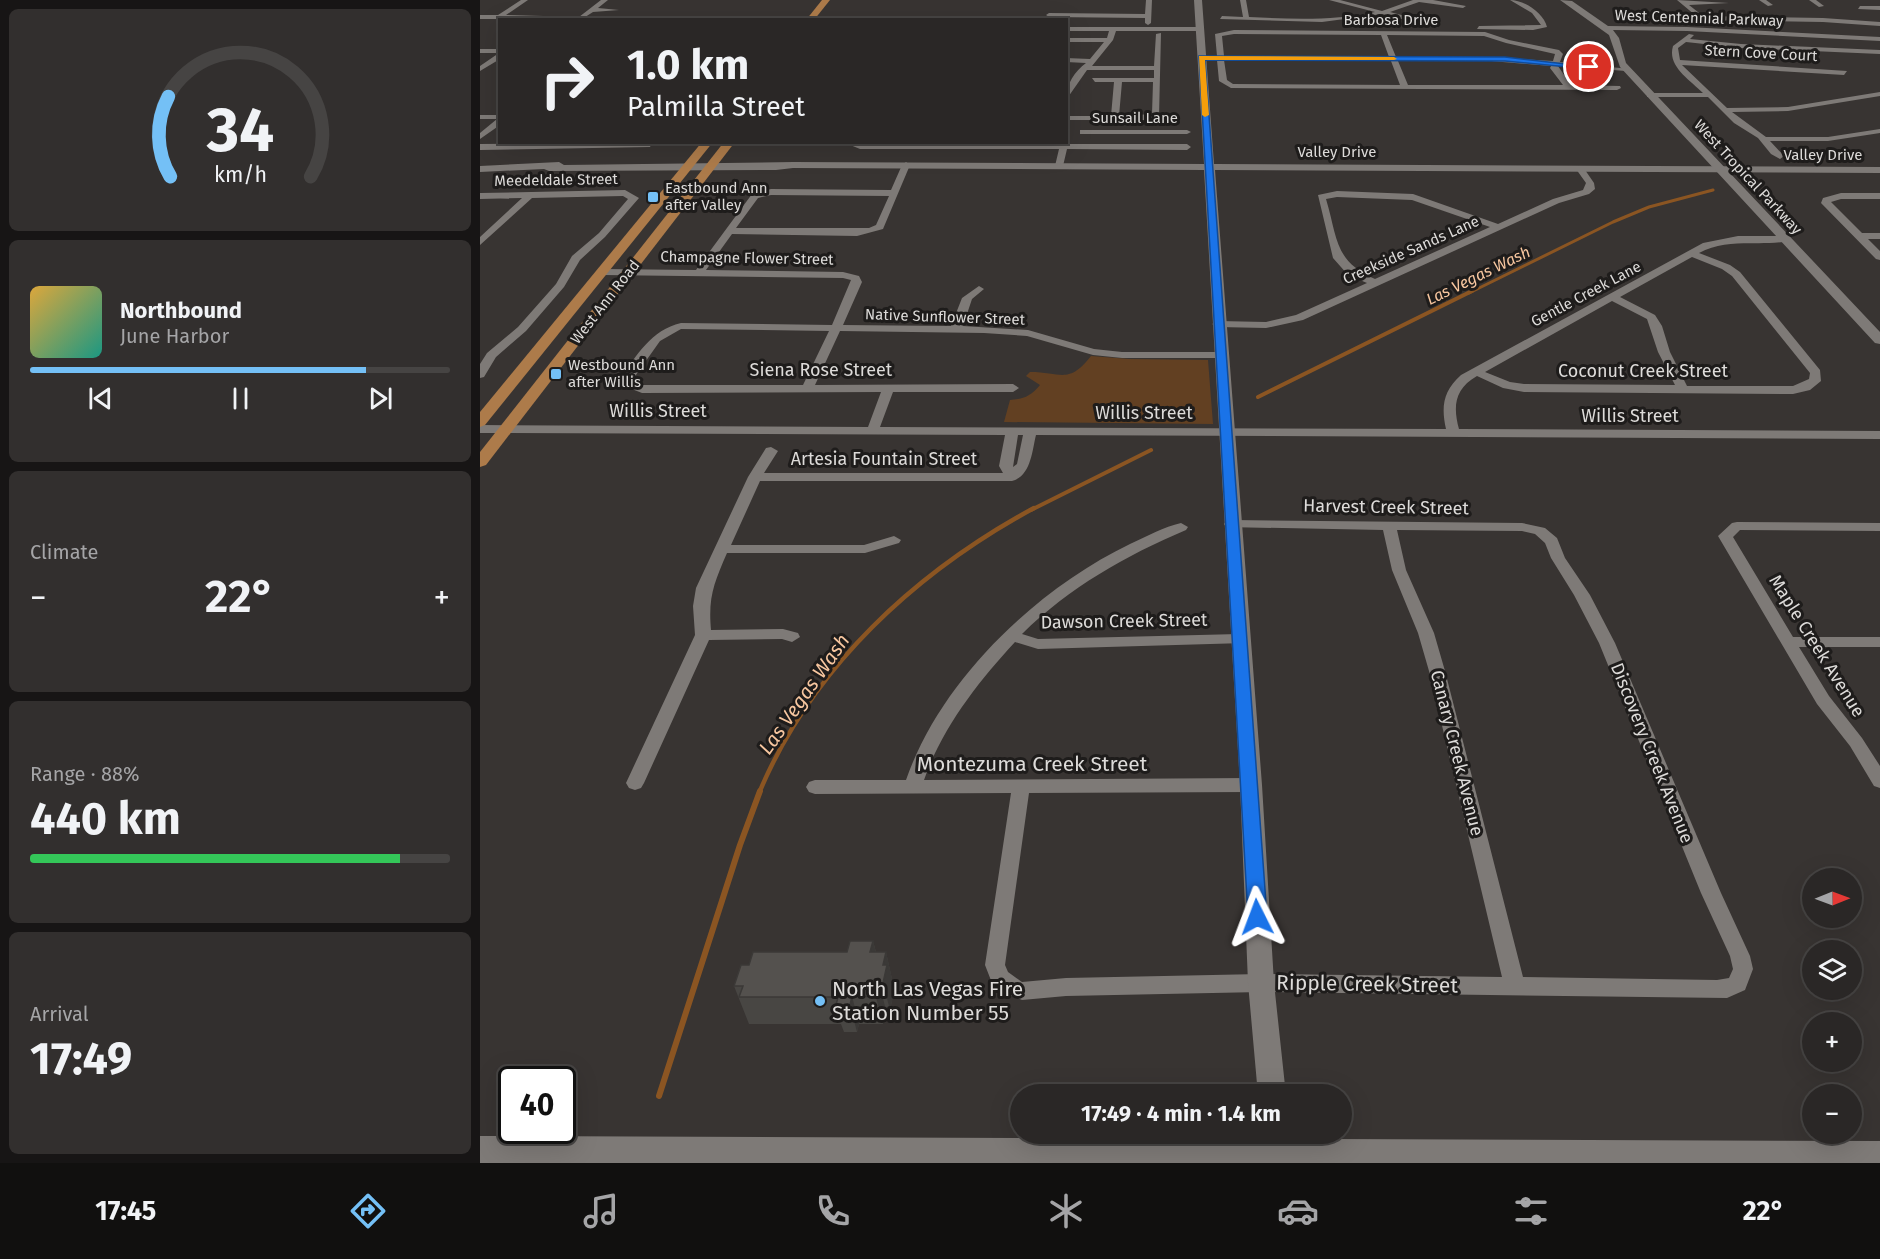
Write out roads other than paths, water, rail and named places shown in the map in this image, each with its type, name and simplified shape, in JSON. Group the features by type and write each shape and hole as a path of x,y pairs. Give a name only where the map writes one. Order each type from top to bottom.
{"main road":[{"path":"812,18 826,0"},
{"name":"West Ann Road","path":"480,422 706,144"},
{"name":"West Ann Road","path":"480,462 729,144"}],"street":[{"path":"499,17 525,0"},
{"path":"480,17 580,18 605,0"},
{"path":"1049,15 1148,19 1149,0"},
{"path":"1198,0 1231,524 1251,785 1261,983 1271,1084"},
{"path":"1243,0 1246,18"},
{"path":"1332,0 1440,26 1543,27 1544,24 1534,12 1513,0"},
{"path":"1222,18 1337,19 1378,12 1418,0 1463,6"},
{"name":"West Tropical Parkway","path":"1564,0 1582,9 1607,28 1616,39 1623,65 1879,337"},
{"path":"1577,0 1623,25 1721,28"},
{"path":"1762,0 1770,5"},
{"path":"1812,0 1843,21"},
{"path":"1681,2 1726,3"},
{"path":"1681,2 1701,18 1801,19 1880,24"},
{"path":"578,7 616,10"},
{"path":"1860,8 1880,8"},
{"name":"West Tropical Parkway","path":"1600,12 1610,24 1607,28"},
{"path":"1792,19 1812,33"},
{"path":"1801,19 1812,33"},
{"name":"West Centennial Parkway","path":"1607,28 1721,28 1880,37"},
{"name":"West Centennial Parkway","path":"1607,28 1812,33"},
{"path":"1068,29 1200,29"},
{"path":"1070,82 1104,50 1113,29"},
{"path":"1202,58 1505,59 1583,66 1623,65 1629,40 1638,31 1650,29"},
{"path":"1383,33 1405,87"},
{"path":"1068,118 1152,117 1157,113 1159,34"},
{"name":"Barbosa Drive","path":"1221,58 1220,34 1480,34 1559,52 1556,64"},
{"path":"1692,35 1683,40 1674,51 1676,62 1725,110 1743,126 1764,139 1780,156"},
{"path":"1068,40 1110,40"},
{"path":"1683,40 1733,45 1880,52"},
{"path":"480,51 498,53"},
{"path":"480,69 498,55"},
{"path":"1221,58 1223,81 1227,85 1617,88"},
{"path":"1068,60 1091,61"},
{"name":"Stern Cove Court","path":"1676,62 1844,73"},
{"path":"1556,64 1554,68 1568,87"},
{"path":"1083,68 1158,68"},
{"path":"1095,80 1158,80"},
{"path":"1115,118 1118,80"},
{"path":"1725,110 1788,109 1880,94"},
{"path":"1650,95 1709,95"},
{"path":"480,117 498,119"},
{"path":"1134,118 1134,147"},
{"path":"480,137 498,121"},
{"path":"1764,139 1828,139 1880,130"},
{"name":"Sunsail Lane","path":"1083,132 1187,132"},
{"path":"850,144 1187,147"},
{"path":"480,147 647,145"},
{"path":"1059,166 1064,145"},
{"name":"Valley Drive","path":"480,169 689,165 906,165 1880,170"},
{"path":"729,231 871,231 880,227 906,165"},
{"name":"Creekside Sands Lane","path":"1218,324 1266,324 1289,321 1556,201 1586,192 1590,189 1590,183 1580,169"},
{"path":"699,273 751,199 759,194 771,192 894,193"},
{"name":"Meedeldale Street","path":"480,196 625,193 632,195 633,200 602,235 576,258 560,285 522,329 491,355 480,375"},
{"path":"480,242 530,195"},
{"path":"1375,283 1352,273 1338,258 1323,204 1320,201 1321,197 1326,195 1413,197 1499,227"},
{"path":"1880,196 1841,196 1826,200 1826,205 1880,257"},
{"path":"1859,236 1880,236"},
{"name":"Gentle Creek Lane","path":"1454,434 1448,408 1451,393 1456,385 1476,372 1707,245 1727,240 1786,238"},
{"name":"Coconut Creek Street","path":"1476,372 1507,385 1524,388 1793,390 1815,381 1816,373 1736,274 1726,267 1692,254"},
{"name":"Champagne Flower Street","path":"603,272 843,275 855,278 857,282 835,329"},
{"path":"956,329 967,298 979,289"},
{"path":"1611,297 1651,317 1664,352 1683,389"},
{"name":"Native Sunflower Street","path":"629,386 625,384 626,379 657,338 667,329 681,326 956,329 1028,333 1106,354 1220,355"},
{"path":"808,388 835,329"},
{"name":"Siena Rose Street","path":"629,386 642,389 1013,388"},
{"path":"873,430 888,388"},
{"name":"Willis Street","path":"480,429 1880,435"},
{"path":"1012,431 1006,466 1012,477 1023,465 1030,431"},
{"path":"635,783 703,635 701,606 704,588 755,477 771,451"},
{"name":"Artesia Fountain Street","path":"755,477 1012,477"},
{"name":"Harvest Creek Street","path":"1231,524 1522,527 1540,531"},
{"name":"Canary Creek Avenue","path":"1389,524 1399,570 1426,633 1437,670 1515,986"},
{"name":"Maple Creek Avenue","path":"1880,527 1737,526 1725,536 1823,700 1856,742 1880,781"},
{"path":"913,787 921,760 954,704 994,653 1048,600 1094,567 1181,527"},
{"name":"Discovery Creek Avenue","path":"1540,531 1552,541 1558,558 1582,595 1607,643 1711,893 1740,956 1743,969 1738,984"},
{"path":"722,549 865,549 894,540"},
{"path":"703,635 783,634 792,637"},
{"name":"Dawson Creek Street","path":"1011,636 1038,644 1239,639"},
{"path":"1787,642 1880,642"},
{"name":"Montezuma Creek Street","path":"814,787 1021,788 1251,785"},
{"name":"Ripple Creek Street","path":"1021,788 995,965 999,977 1009,986 1022,991 1066,987 1261,983 1717,989 1727,989 1738,984"},
{"path":"480,1150 834,1156 1277,1149 1880,1155"}],"waterway":[{"name":"Las Vegas Wash","path":"1469,293 1613,222 1649,207 1713,190"},
{"name":"Las Vegas Wash","path":"1258,397 1472,291"},
{"name":"Las Vegas Wash","path":"1031,510 1151,450"},
{"name":"Las Vegas Wash","path":"759,793 781,747 808,704 838,664 872,627 909,593 949,562 990,533 1034,508"},
{"name":"Las Vegas Wash","path":"659,1096 740,845 760,791"}],"place":[{"name":"Eastbound Ann after Valley","path":"653,197"},
{"name":"Westbound Ann after Willis","path":"556,374"},
{"name":"North Las Vegas Fire Station Number 55","path":"820,1001"}]}
